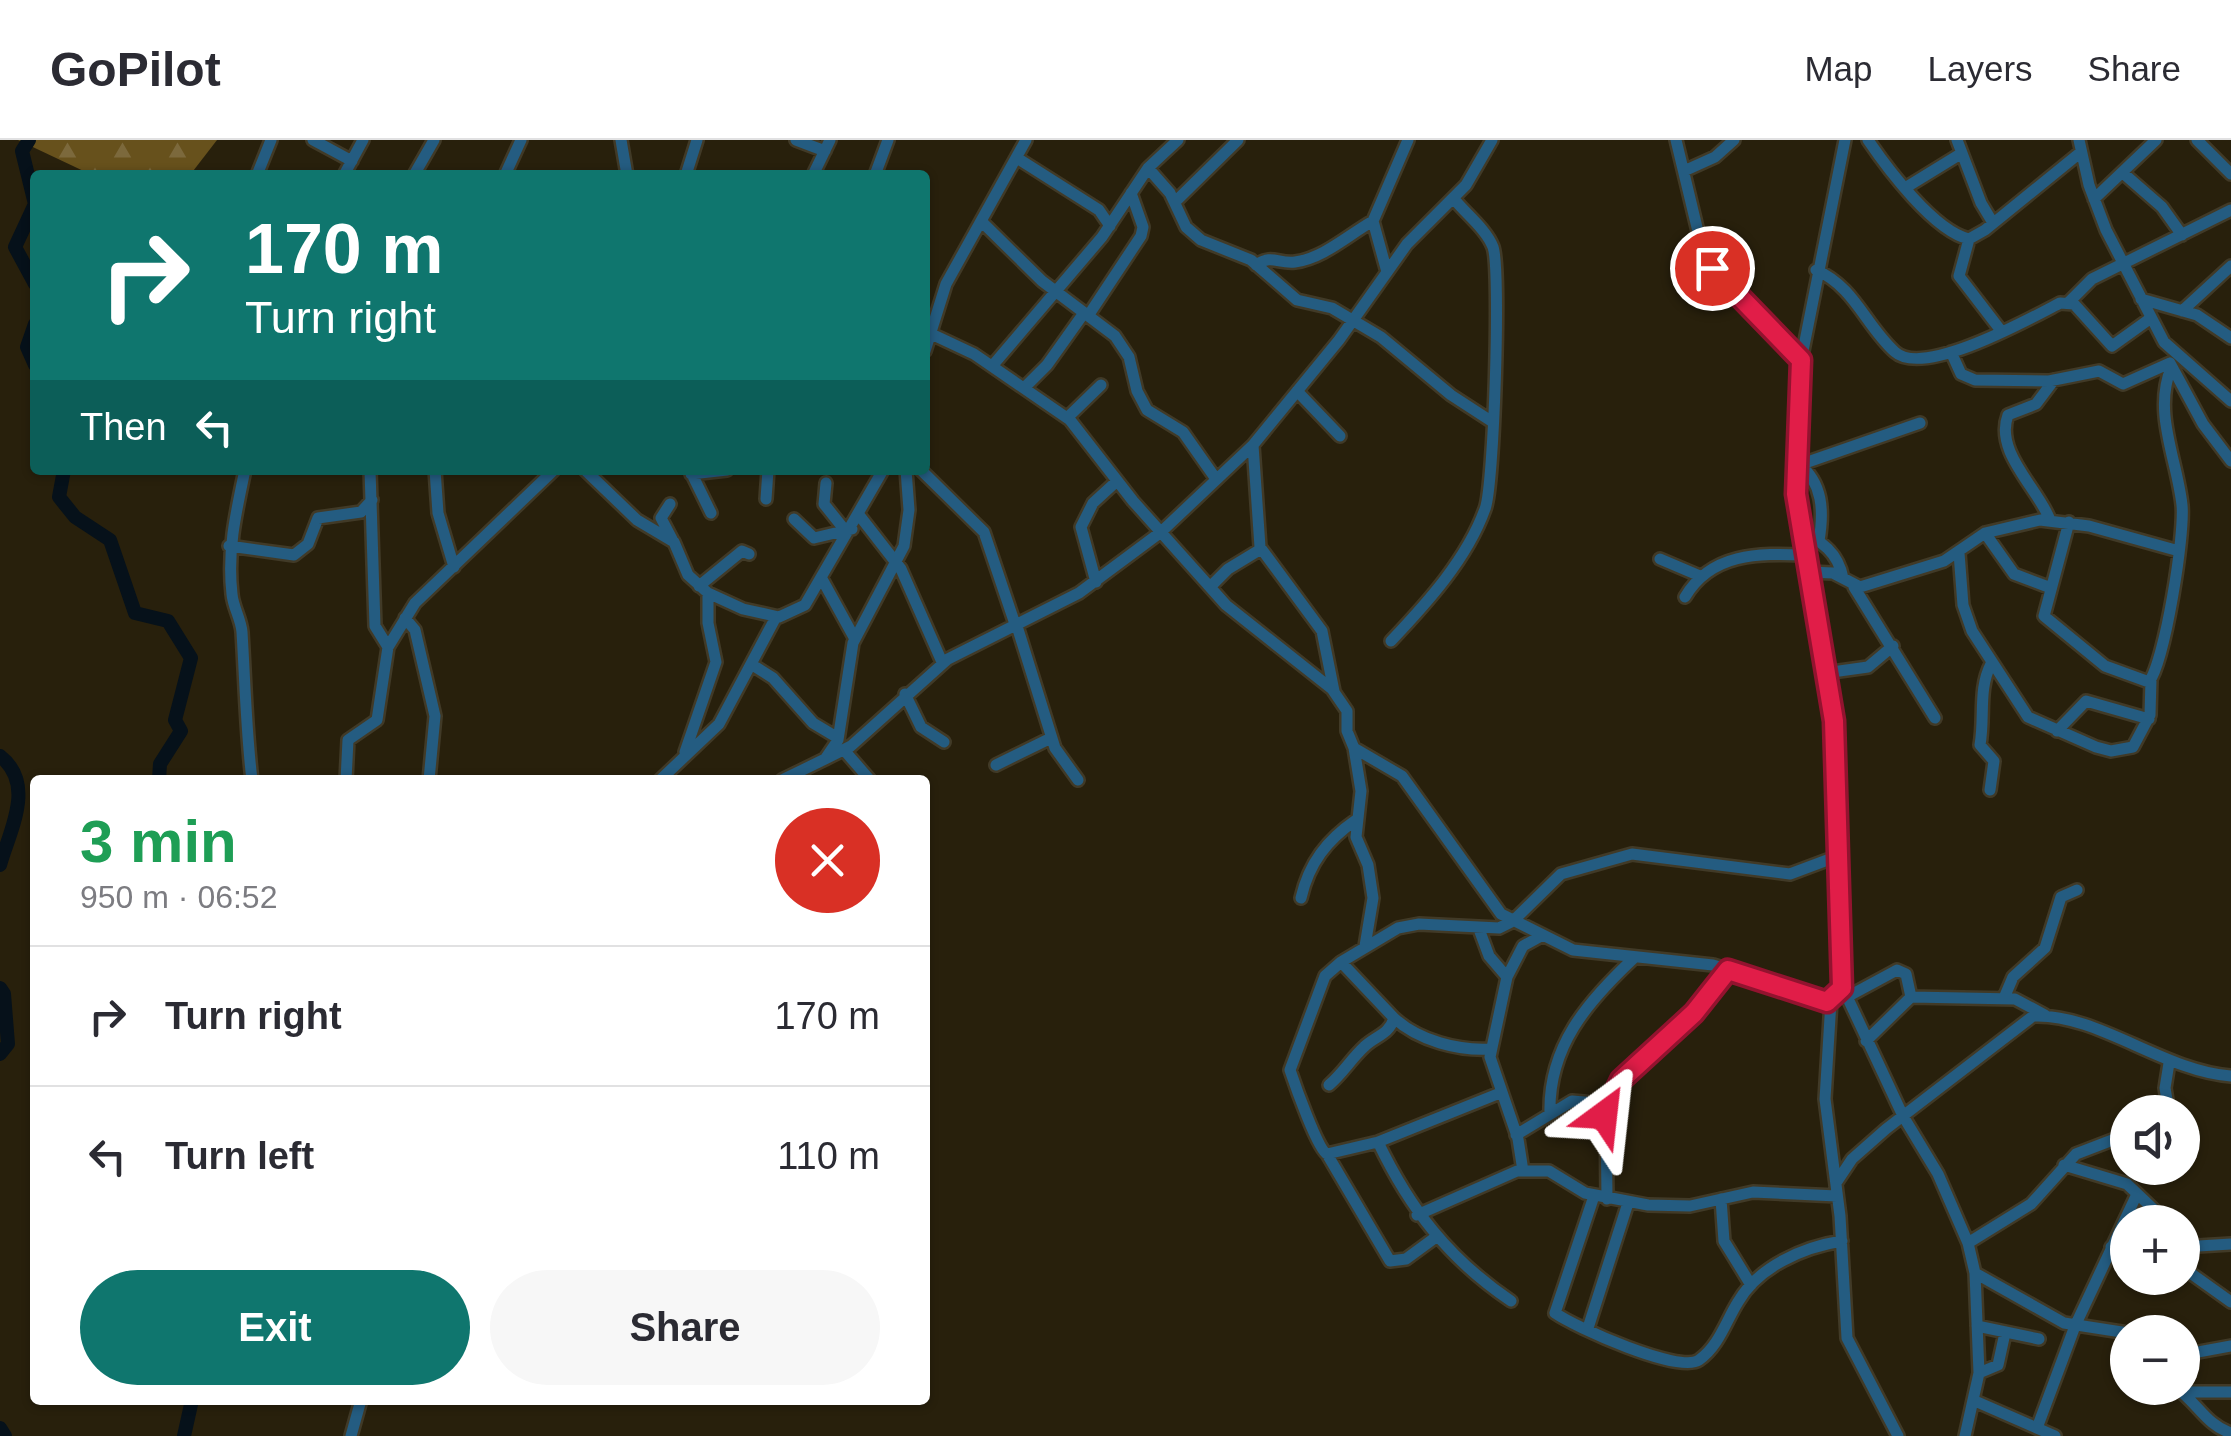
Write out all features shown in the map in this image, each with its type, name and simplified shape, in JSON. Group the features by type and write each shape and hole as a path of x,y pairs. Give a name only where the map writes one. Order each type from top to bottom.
{"street":[{"path":"259,170 270,140"},
{"path":"313,140 352,161"},
{"path":"347,170 363,140"},
{"path":"417,170 434,140"},
{"path":"507,170 521,140"},
{"path":"621,140 626,170"},
{"path":"687,170 696,140"},
{"path":"796,140 828,145 816,170"},
{"path":"877,170 888,140"},
{"path":"930,324 946,284 1026,140"},
{"path":"993,366 1110,226 1148,168 1178,140"},
{"path":"1175,202 1238,140"},
{"path":"1256,265 1268,258 1302,260 1340,245 1373,222 1408,140"},
{"path":"792,775 825,759 942,662 1096,582 1161,532 1253,445 1414,236 1454,200 1492,140"},
{"path":"1676,140 1701,244 1712,268 1801,360"},
{"path":"1684,171 1715,156 1734,140"},
{"path":"1845,140 1801,360 1799,532 1834,721 1845,993 1903,1116 1938,1174 1968,1243 1974,1274 1979,1373 1976,1401 1965,1436"},
{"path":"1868,140 1904,188 1951,230 1969,238"},
{"path":"1957,140 1993,223"},
{"path":"2094,199 2156,140"},
{"path":"2198,140 2231,174"},
{"path":"2002,332 1959,276 1969,238 1993,223 2080,146 2094,199 2122,266 2164,342 2170,366 2202,424 2231,461"},
{"path":"1904,188 1962,153"},
{"path":"1017,158 1098,210 1110,226"},
{"path":"1148,168 1175,202 1193,234 1256,265 1297,300 1332,308 1353,320 1491,420"},
{"path":"2123,173 2162,207 2182,234"},
{"path":"1025,387 1086,314 1140,236 1140,216 1132,193"},
{"path":"1392,641 1444,579 1486,508 1497,320 1495,259 1482,231 1454,200"},
{"path":"1816,270 1837,280 1895,352 1914,358 1951,352 2069,302 2087,282 2231,210"},
{"path":"1373,222 1387,272"},
{"path":"983,223 1054,291 1123,345 1148,410 1183,432 1216,479"},
{"path":"2182,310 2231,266"},
{"path":"2142,299 2197,315 2231,338"},
{"path":"2069,302 2112,346 2151,318"},
{"path":"930,333 993,366 1067,418 1226,605 1334,691 1348,711 1346,731 1354,748 1361,791 1356,838 1368,864 1373,893 1366,946"},
{"path":"2164,342 2231,401"},
{"path":"1951,352 1961,374 1974,380 2054,380 2100,372 2123,384 2170,366"},
{"path":"1959,553 1965,613 1992,664 2028,716 2096,747 2123,751 2139,742 2149,719 2151,679 2179,551 2182,505 2162,401 2170,366"},
{"path":"2050,520 2018,467 2006,423 2008,414 2036,404 2054,380"},
{"path":"1067,418 1101,385"},
{"path":"1297,391 1340,436"},
{"path":"1798,464 1920,423"},
{"path":"1253,445 1252,474 1261,549 1322,631 1334,691"},
{"path":"1798,464 1818,487 1824,518 1820,540"},
{"path":"244,475 230,546 232,600 242,635 240,659 250,720 252,775"},
{"path":"370,475 375,626 388,647"},
{"path":"435,475 438,514 454,567"},
{"path":"346,775 348,740 379,715 388,647 405,618 427,589 454,567 491,526 545,484 551,475"},
{"path":"590,475 637,520 672,539"},
{"path":"692,475 711,512"},
{"path":"766,499 768,475"},
{"path":"670,504 661,518 688,575 704,589 743,609 776,617 797,612 822,579 880,475"},
{"path":"841,744 855,639 896,562 908,528 906,475"},
{"path":"926,475 984,532 1052,738 1078,780"},
{"path":"1096,582 1080,527 1094,503 1117,481"},
{"path":"826,483 824,504 848,529"},
{"path":"230,546 294,555 308,544 318,518 361,512 372,500"},
{"path":"859,515 896,562 942,662"},
{"path":"794,519 814,538 848,529"},
{"path":"1854,587 1885,581 1959,553 1985,533 2050,520 2179,551"},
{"path":"2069,522 2044,616 2106,666 2144,682 2151,679"},
{"path":"1799,532 1820,540 1834,554 1843,578"},
{"path":"1985,533 2014,574 2050,588"},
{"path":"1210,587 1261,549"},
{"path":"704,589 742,551 749,554"},
{"path":"1684,597 1700,576 1730,560 1764,553 1805,555"},
{"path":"1660,559 1700,576"},
{"path":"1809,572 1843,578 1854,587 1936,718"},
{"path":"822,579 855,639"},
{"path":"685,752 716,662 704,589"},
{"path":"664,775 719,724 776,617"},
{"path":"405,618 414,630 435,716 429,775"},
{"path":"1825,673 1868,667 1893,646"},
{"path":"752,664 773,678 812,723 841,744 866,775"},
{"path":"1990,790 1994,761 1980,745 1985,714 1982,686 1992,664"},
{"path":"905,694 922,726 944,742"},
{"path":"2057,731 2086,701 2149,719"},
{"path":"996,765 1052,738"},
{"path":"1354,748 1402,776 1483,895 1513,921 1572,950 1728,970 1830,1001 1897,970 1906,974 1912,997"},
{"path":"849,775 855,763"},
{"path":"1301,898 1310,868 1326,843 1356,820"},
{"path":"1436,1237 1394,1264 1328,1154 1318,1147 1307,1107 1290,1070 1316,994 1342,962 1398,928 1419,924 1479,929 1513,921 1560,874 1632,854 1790,874 1838,856"},
{"path":"2004,998 2013,977 2045,948 2061,897 2076,890"},
{"path":"1479,929 1489,956 1506,977"},
{"path":"1523,1171 1491,1050 1506,977 1523,946 1543,935"},
{"path":"1550,1114 1552,1072 1566,1036 1634,958"},
{"path":"1342,962 1406,1028 1453,1048 1491,1050"},
{"path":"1728,970 1694,1013 1621,1080 1607,1104 1601,1198 1555,1308 1559,1316 1656,1358 1691,1364 1719,1337 1751,1285 1799,1252 1842,1241"},
{"path":"1866,1040 1912,997 2004,998 2027,1003 2045,1015 2168,1063 2231,1076"},
{"path":"1830,1001 1824,1076 1842,1241 1847,1338 1898,1436"},
{"path":"1836,1190 1852,1159 1903,1116 2026,1018 2045,1015"},
{"path":"1329,1084 1351,1067 1365,1046 1388,1031 1394,1018"},
{"path":"2165,1095 2168,1063"},
{"path":"1328,1154 1378,1142 1500,1093"},
{"path":"1516,1135 1572,1101 1607,1104"},
{"path":"1968,1243 2031,1204 2064,1165 2089,1148 2110,1140"},
{"path":"1378,1142 1417,1215 1436,1237 1511,1301"},
{"path":"2064,1165 2122,1182 2149,1205"},
{"path":"1417,1215 1500,1176 1523,1171 1549,1171 1601,1198 1674,1207 1753,1192 1836,1190"},
{"path":"2132,1205 2137,1194"},
{"path":"1721,1199 1724,1242 1751,1285"},
{"path":"1588,1328 1628,1203"},
{"path":"2200,1247 2231,1244"},
{"path":"2037,1428 2110,1249"},
{"path":"1974,1274 2076,1326 2110,1331"},
{"path":"2200,1280 2231,1302"},
{"path":"1978,1326 2039,1339"},
{"path":"1979,1373 1998,1365 2005,1334"},
{"path":"2200,1352 2231,1346"},
{"path":"2200,1390 2231,1392"},
{"path":"1976,1401 2055,1436"},
{"path":"352,1436 361,1405"},
{"path":"2198,1405 2212,1425 2231,1433"}],"green space":[{"path":"18,140 217,140 194,170 81,170"}],"waterway":[{"path":"29,140 22,151 30,184"},
{"path":"30,215 15,247 30,275"},
{"path":"30,338 30,354"},
{"path":"63,475 59,497 75,517 110,540 135,613 168,621 191,658 175,720 181,731 160,764 159,775"},
{"path":"0,756 11,767 18,794 14,823 0,865"},
{"path":"0,988 4,994 8,1044 0,1054"},
{"path":"184,1436 191,1405"},
{"path":"0,1428 5,1436"}],"route":[{"path":"1604,1115 1621,1080 1694,1013 1728,970 1827,1002 1842,988 1834,721 1799,532 1794,464 1801,360 1712,268"}]}
